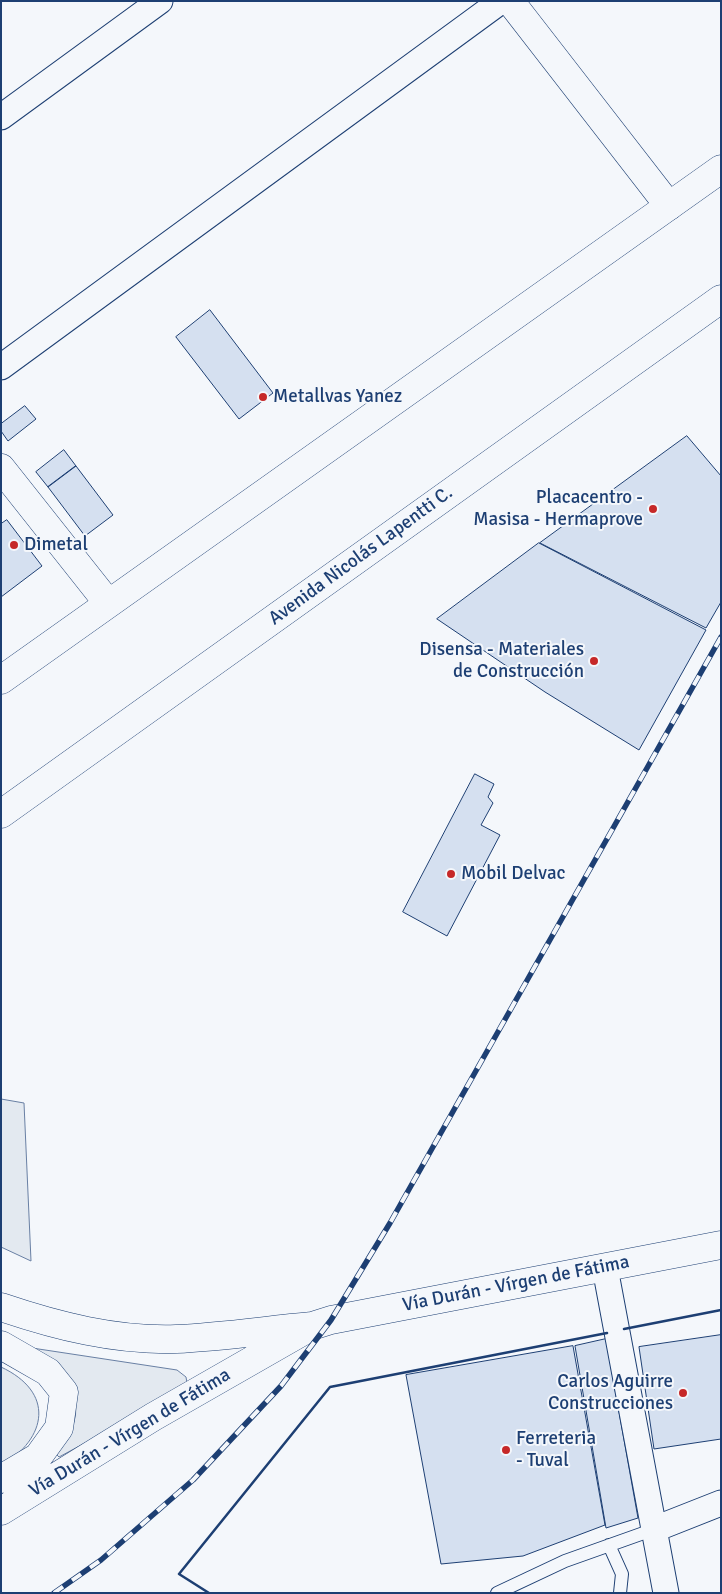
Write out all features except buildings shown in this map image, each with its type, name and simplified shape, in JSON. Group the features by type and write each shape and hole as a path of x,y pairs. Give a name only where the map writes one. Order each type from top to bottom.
{"main road":[{"path":"510,1 669,206"},
{"path":"1,680 721,169"},
{"name":"Avenida Nicolás Lapentti C.","path":"1,814 721,299"},
{"path":"1,468 108,603"},
{"name":"Vía Durán - Vírgen de Fátima","path":"1,1511 152,1417 312,1326 331,1320 721,1245"},
{"name":"Vía Durán - Vírgen de Fátima","path":"1,1307 45,1322 104,1334 175,1339 312,1326"},
{"path":"1,1345 48,1372 64,1392 59,1428 38,1457 1,1479"}],"street":[{"path":"1,117 160,1"},
{"path":"1,367 501,1"},
{"path":"605,1268 666,1593"},
{"path":"654,1529 721,1503"}],"lane":[{"path":"497,1593 565,1561 654,1529"},
{"path":"609,1545 622,1574 620,1593"}],"shaded area":[{"path":"1,1099 24,1103 31,1261 1,1247"},
{"path":"32,1348 177,1370 186,1377 187,1383 176,1394 59,1457 56,1454 67,1437 75,1418 75,1404"},
{"path":"1,1367 18,1377 30,1389 37,1402 39,1415 36,1429 28,1442 17,1455 1,1466"}],"railway":[{"path":"54,1593 101,1560 193,1480 281,1386 331,1320 390,1223 721,637"}],"wall":[{"path":"624,1329 721,1310"},
{"path":"209,1593 179,1574 330,1387 607,1333"}],"place":[{"name":"Metallvas Yanez","path":"263,397"},
{"name":"Placacentro - Masisa - Hermaprove","path":"653,509"},
{"name":"Dimetal","path":"14,545"},
{"name":"Disensa - Materiales de Construcción","path":"594,661"},
{"name":"Mobil Delvac","path":"451,874"},
{"name":"Carlos Aguirre Construcciones","path":"683,1393"},
{"name":"Ferreteria - Tuval","path":"506,1450"}]}
